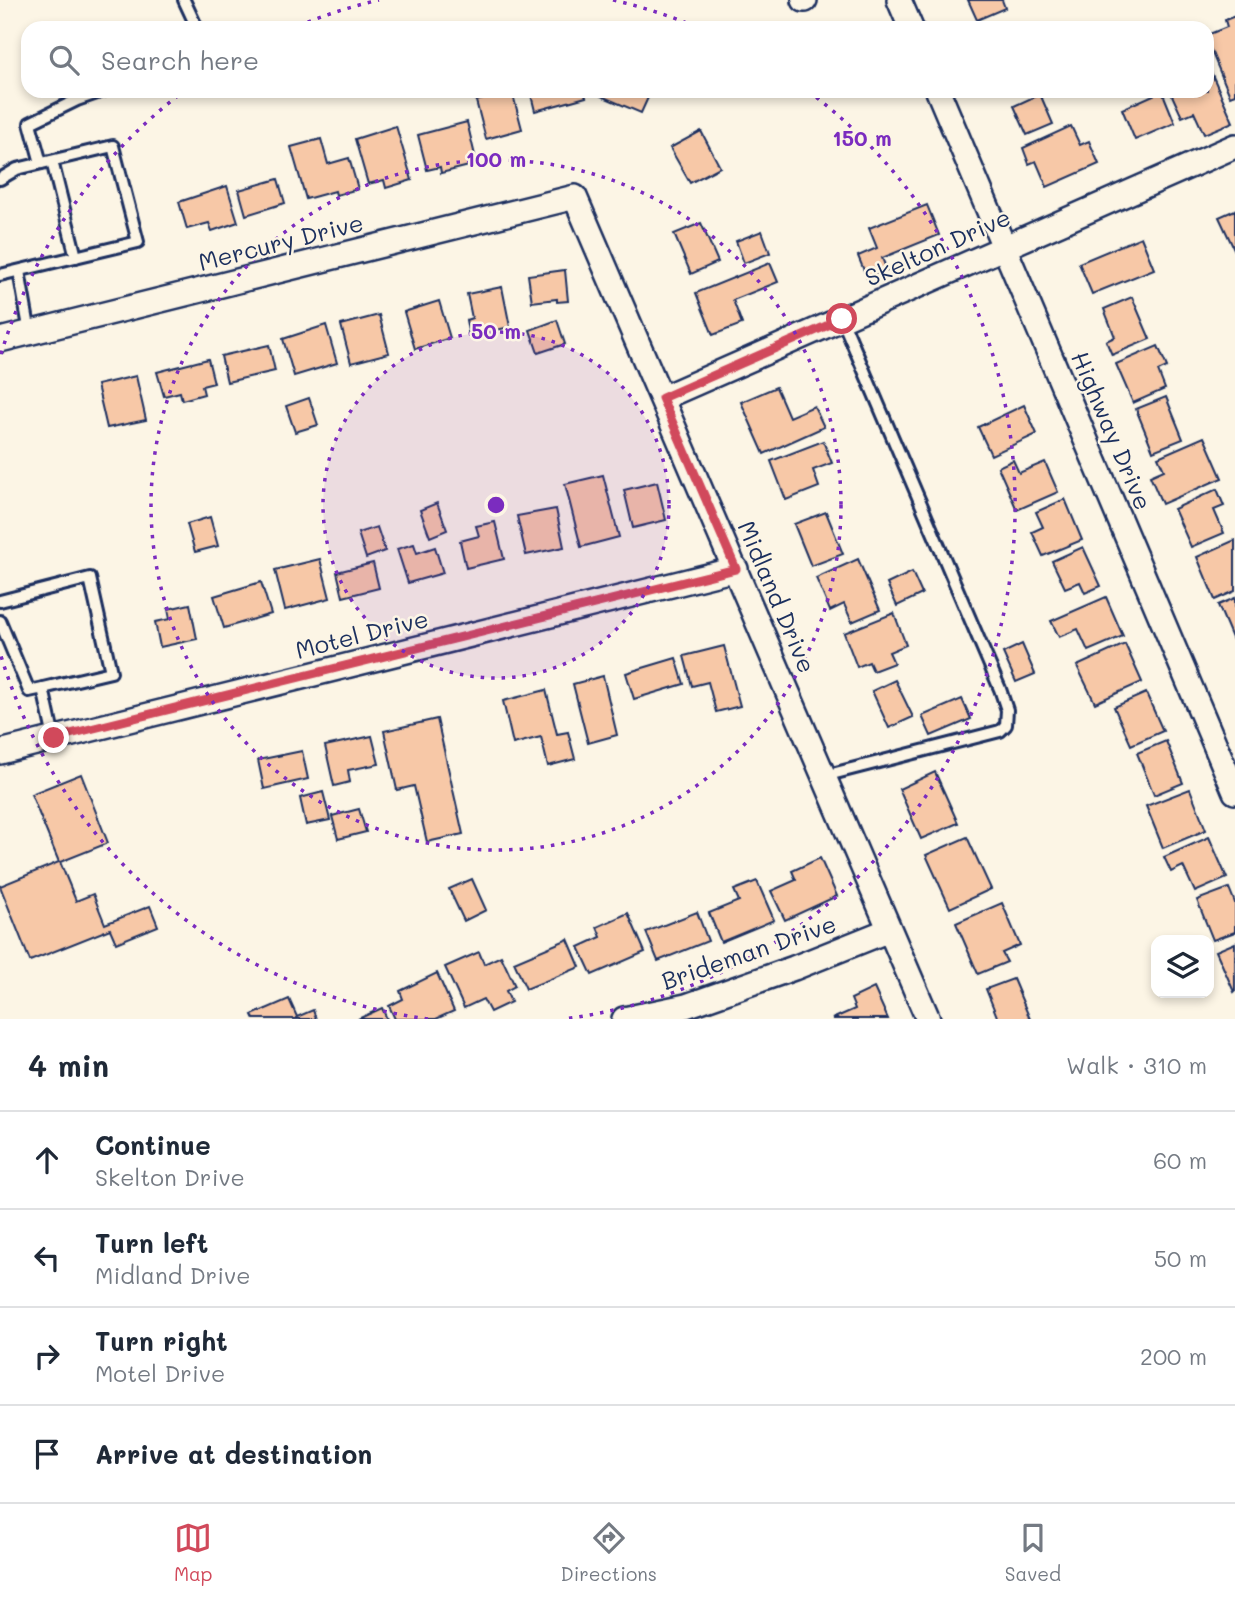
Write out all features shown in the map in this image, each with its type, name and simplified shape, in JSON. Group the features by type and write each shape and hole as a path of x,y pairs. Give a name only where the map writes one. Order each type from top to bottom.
{"street":[{"path":"899,0 908,21"},
{"name":"Highway Drive","path":"941,98 1235,792"},
{"name":"Skelton Drive","path":"662,398 1235,146"},
{"name":"Mercury Drive","path":"0,340 575,197"},
{"name":"Midland Drive","path":"575,197 928,1019"},
{"name":"Motel Drive","path":"0,751 736,569"},
{"name":"Brideman Drive","path":"624,1019 686,1006 794,968 889,930"}],"lane":[{"path":"184,0 194,21"},
{"path":"76,257 46,162 30,123 83,98"},
{"path":"0,179 17,169 113,146 138,242 0,275"},
{"path":"19,271 30,333"},
{"path":"824,776 1000,731 1006,725 1007,710 842,319"},
{"path":"0,601 90,578 111,672 29,691 0,621"},
{"path":"43,688 54,738"}],"building":[{"path":"968,0 1002,0 1005,8 977,20"},
{"path":"1235,16 1235,94 1230,96 1214,58 1214,32 1227,27 1225,20"},
{"path":"1214,79 1233,122 1204,134 1194,112 1182,117 1173,98 1214,98"},
{"path":"487,98 514,98 522,129 486,139 476,101"},
{"path":"532,98 582,98 535,111"},
{"path":"606,98 648,98 641,113"},
{"path":"1031,98 1042,98 1053,124 1027,135 1014,106"},
{"path":"1146,98 1165,98 1175,123 1135,140 1122,109"},
{"path":"467,122 477,164 441,173 440,167 427,170 418,135"},
{"path":"396,126 412,180 386,188 384,180 368,184 355,139"},
{"path":"1071,126 1080,145 1089,141 1099,164 1047,187 1036,161 1029,164 1023,148"},
{"path":"701,131 720,167 690,183 670,148"},
{"path":"321,139 328,164 349,158 358,189 336,195 335,191 306,199 291,147"},
{"path":"278,179 285,203 246,215 239,190"},
{"path":"227,186 238,222 212,231 209,223 187,229 179,202"},
{"path":"927,205 939,235 882,258 887,270 867,278 858,256 877,248 869,228"},
{"path":"1235,210 1235,251 1219,217"},
{"path":"701,223 718,262 691,274 674,234"},
{"path":"762,231 770,253 744,263 736,241"},
{"path":"1141,237 1154,269 1092,294 1079,263"},
{"path":"770,263 778,282 733,300 742,324 713,335 696,293"},
{"path":"565,270 568,301 557,302 557,299 532,302 528,275"},
{"path":"502,287 510,327 469,336 466,320 472,318 467,294"},
{"path":"1132,297 1150,339 1112,355 1106,341 1115,337 1104,309"},
{"path":"439,301 450,338 415,349 404,312"},
{"path":"379,315 389,353 351,363 341,325"},
{"path":"557,320 565,344 538,353 530,330"},
{"path":"326,325 337,363 294,376 283,339"},
{"path":"269,345 275,371 227,382 221,356"},
{"path":"1158,346 1167,367 1158,371 1165,389 1133,403 1116,364"},
{"path":"208,359 214,383 202,386 204,394 182,400 180,392 164,396 157,372"},
{"path":"136,376 146,420 107,428 97,385"},
{"path":"776,387 789,417 814,406 824,427 764,454 741,402"},
{"path":"1166,397 1183,439 1153,451 1136,409"},
{"path":"309,398 318,425 295,432 286,406"},
{"path":"1024,405 1037,434 991,455 978,427"},
{"path":"1204,437 1222,478 1162,504 1150,476 1164,470 1158,457"},
{"path":"823,441 832,463 813,470 819,487 786,500 771,461"},
{"path":"1013,460 1019,473 1045,462 1058,492 1017,510 998,467"},
{"path":"603,475 619,537 581,547 565,484"},
{"path":"657,482 666,520 633,528 624,490"},
{"path":"1217,489 1224,506 1214,510 1224,533 1191,547 1174,509"},
{"path":"1065,499 1082,540 1043,556 1032,532 1043,527 1036,512"},
{"path":"437,503 447,530 430,537 420,510"},
{"path":"556,509 564,547 526,555 517,516"},
{"path":"826,512 843,554 811,566 794,524"},
{"path":"210,517 218,546 195,552 187,524"},
{"path":"495,522 504,559 466,568 460,541 479,536 476,526"},
{"path":"377,527 385,551 366,558 358,533"},
{"path":"1235,540 1235,591 1215,600 1197,557"},
{"path":"414,544 417,553 435,547 443,573 408,583 397,549"},
{"path":"1083,547 1101,586 1085,593 1080,582 1065,588 1052,561"},
{"path":"320,559 330,598 285,610 275,570"},
{"path":"858,559 880,610 852,622 844,604 830,611 816,578"},
{"path":"373,563 379,588 343,597 337,572"},
{"path":"912,572 922,594 897,606 887,584"},
{"path":"261,582 271,614 224,628 214,596"},
{"path":"1106,597 1123,636 1088,651 1078,629 1059,637 1051,621"},
{"path":"1235,598 1235,645 1218,605"},
{"path":"190,604 197,639 160,647 155,622 170,619 168,609"},
{"path":"894,613 906,645 889,652 894,663 873,671 869,662 857,667 844,633"},
{"path":"1022,644 1035,674 1016,682 1003,653"},
{"path":"1125,644 1142,682 1095,703 1077,666"},
{"path":"724,646 740,706 716,712 708,682 692,686 684,656"},
{"path":"676,658 684,684 634,699 626,673"},
{"path":"603,676 617,735 588,743 573,684"},
{"path":"895,680 913,717 889,728 872,691"},
{"path":"546,690 557,734 568,732 575,759 548,766 541,737 513,744 503,701"},
{"path":"1146,693 1163,731 1131,745 1114,707"},
{"path":"962,699 971,719 931,736 922,716"},
{"path":"437,719 463,834 427,842 414,786 397,790 384,731"},
{"path":"372,736 379,764 348,770 350,782 334,786 325,746"},
{"path":"1166,741 1183,783 1154,795 1137,753"},
{"path":"302,751 308,779 264,789 258,760"},
{"path":"935,772 958,823 921,839 899,789"},
{"path":"81,774 108,843 60,862 76,901 93,894 105,924 150,906 158,926 116,943 110,929 30,961 0,886 59,862 31,794"},
{"path":"1190,789 1206,830 1163,848 1146,806"},
{"path":"323,792 330,820 306,825 300,798"},
{"path":"359,809 366,832 338,839 332,816"},
{"path":"967,837 991,889 950,908 926,855"},
{"path":"1209,837 1227,878 1195,892 1183,866 1171,872 1164,857"},
{"path":"820,858 837,896 785,920 771,891 796,880 792,871"},
{"path":"472,879 486,910 464,921 449,889"},
{"path":"757,881 774,920 721,942 709,913 739,901 734,890"},
{"path":"1229,888 1235,903 1235,932 1214,940 1197,900"},
{"path":"1002,903 1020,945 1002,953 1007,962 978,974 956,923"},
{"path":"697,912 708,941 658,961 646,932"},
{"path":"628,913 645,952 592,975 579,947 601,937 597,927"},
{"path":"568,939 580,967 526,989 514,962"},
{"path":"1235,943 1235,991 1234,992 1216,951"},
{"path":"479,952 484,964 501,956 515,986 506,991 511,1002 490,1012 483,999 464,1008 445,967"},
{"path":"437,973 454,1011 436,1019 395,1019 389,1006 403,999 400,991"},
{"path":"1013,979 1030,1019 998,1019 986,989"},
{"path":"874,988 888,1019 832,1019 855,1009 851,999"},
{"path":"289,999 297,1017 313,1010 316,1019 254,1019 252,1015"},
{"path":"382,1008 387,1019 358,1019"}],"route":[{"path":"54,738 736,569 662,398 842,319"}]}
